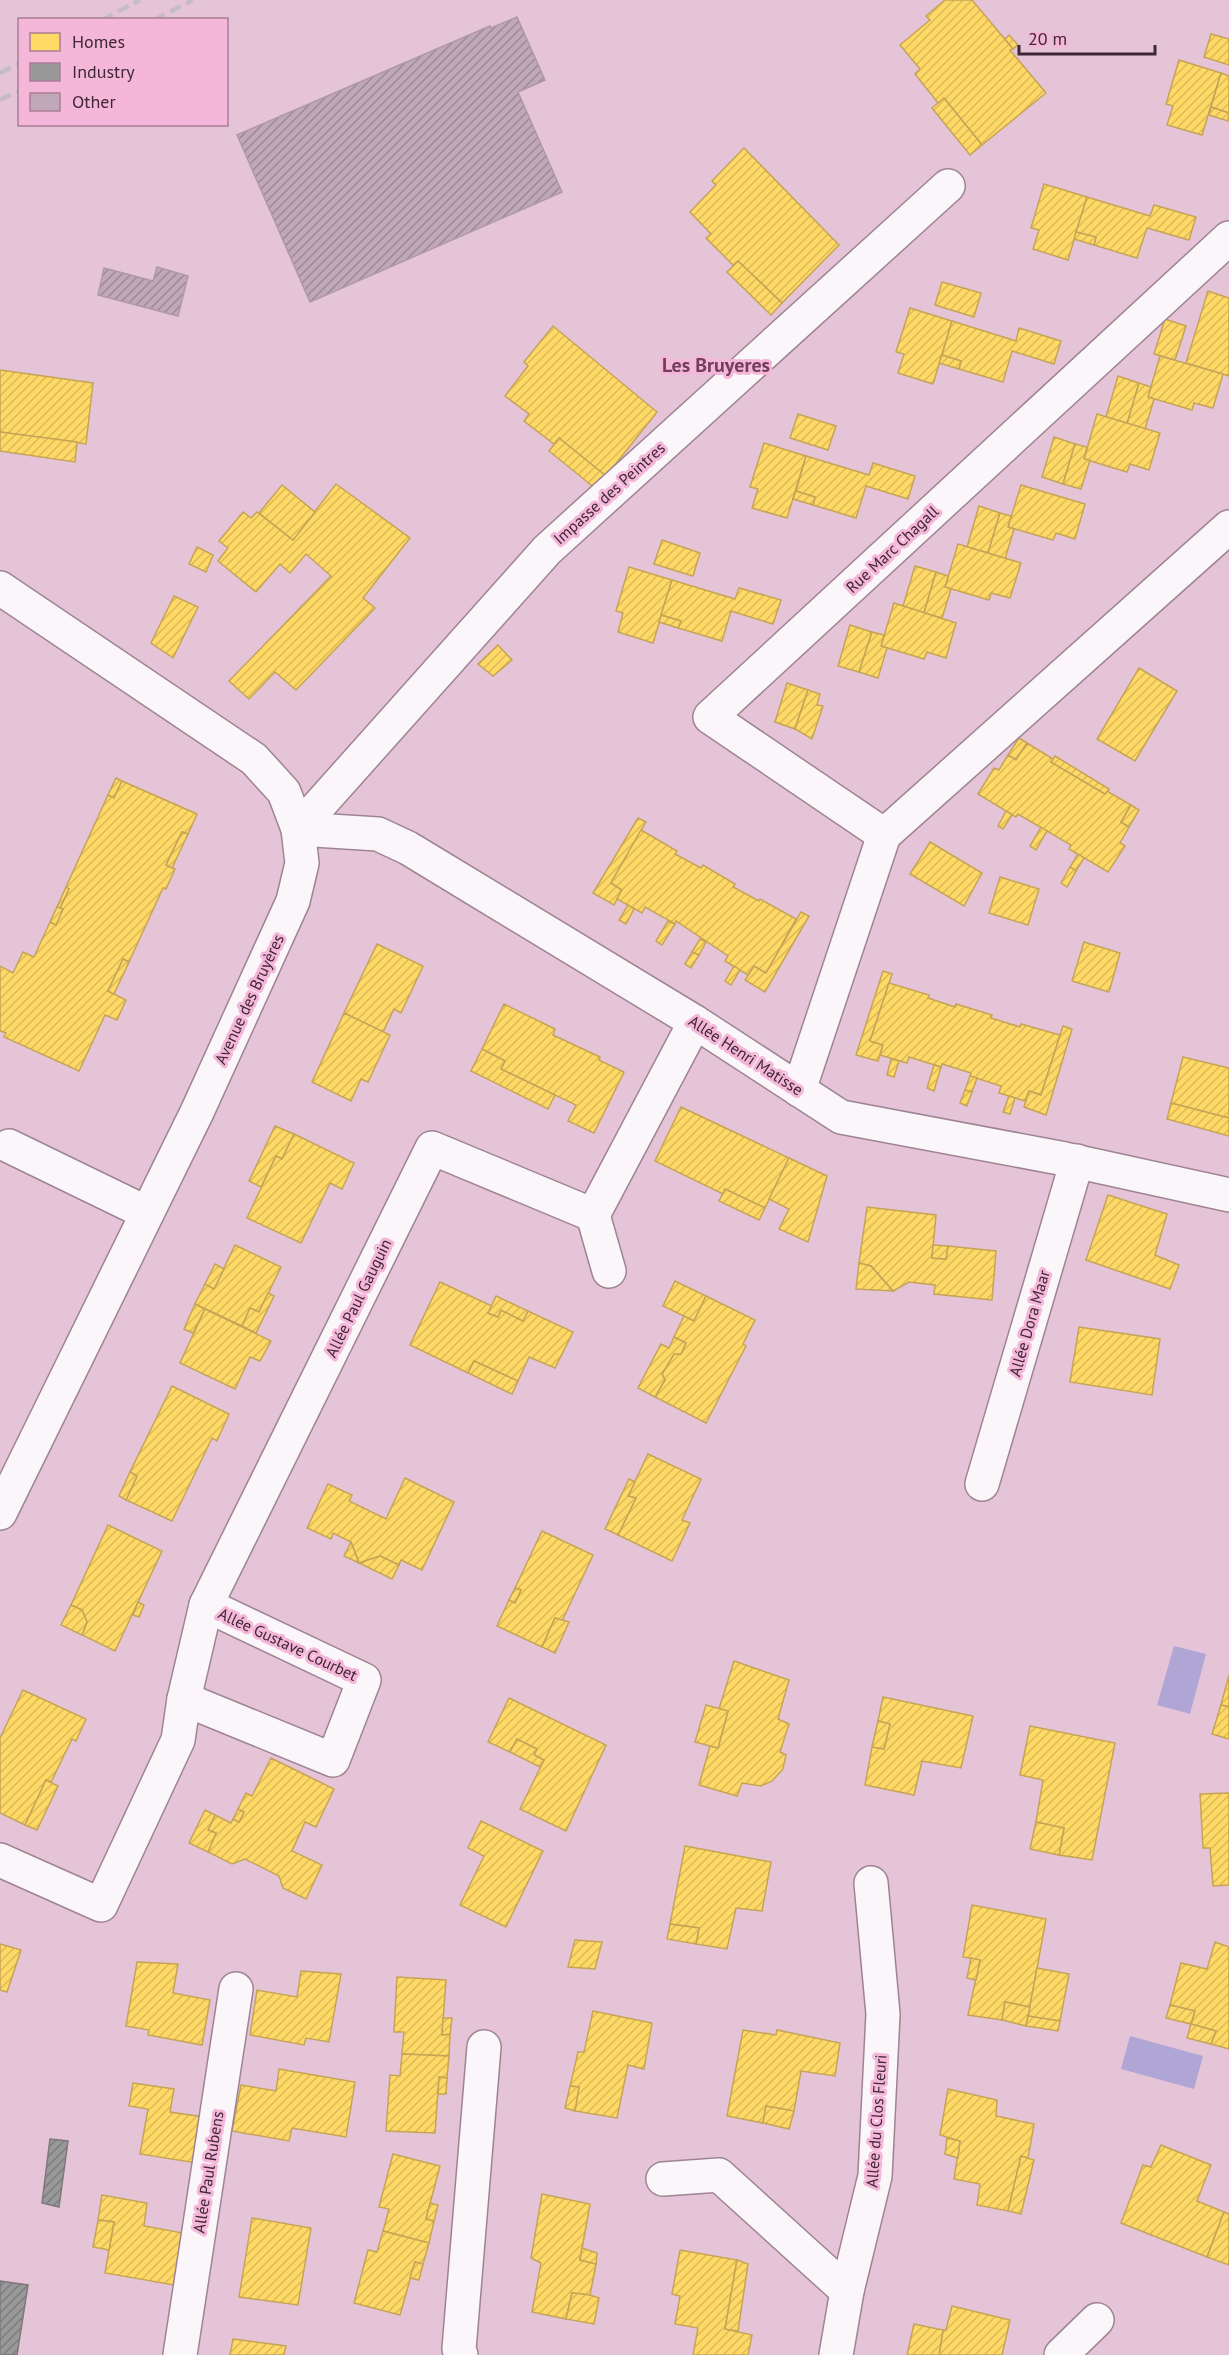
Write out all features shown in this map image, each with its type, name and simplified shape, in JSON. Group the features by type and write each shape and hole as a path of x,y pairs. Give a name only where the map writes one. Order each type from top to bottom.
{"street":[{"name":"Impasse des Peintres","path":"298,829 547,550 948,186"},
{"name":"Rue Marc Chagall","path":"884,835 710,717 1229,238"},
{"path":"799,1090 884,835 1229,527"},
{"name":"Avenue des Bruyères","path":"0,588 254,759 284,792 298,829 302,863 293,901 197,1112 0,1513"},
{"name":"Allée Henri Matisse","path":"298,829 378,834 408,848 695,1022 841,1117 1077,1161 1229,1195"},
{"path":"609,1271 593,1215 695,1022"},
{"path":"9,1146 147,1213"},
{"name":"Allée Paul Gauguin","path":"206,1605 432,1148 593,1215"},
{"name":"Allée Dora Maar","path":"982,1484 1077,1161"},
{"name":"Allée Gustave Courbet","path":"0,1860 101,1905 178,1740 184,1698 206,1605 364,1680 333,1760 184,1698"},
{"name":"Allée du Clos Fleuri","path":"836,2355 847,2290 875,2176 883,2014 871,1883"},
{"name":"Allée Paul Rubens","path":"180,2355 236,1989"},
{"path":"461,2355 459,2349 484,2047"},
{"path":"663,2179 719,2175 847,2290"},
{"path":"1061,2355 1097,2320"}],"shaded area":[{"path":"1174,1646 1206,1654 1190,1714 1157,1705"},
{"path":"1130,2036 1203,2056 1194,2089 1121,2069"}],"building: Homes":[{"path":"945,0 972,0 1046,93 982,145 944,98 938,103 915,74 920,69 900,45 930,20 926,16"},
{"path":"1211,34 1229,39 1229,65 1204,57"},
{"path":"1009,35 1018,45 1013,49 1005,39"},
{"path":"1179,60 1221,73 1202,135 1167,125 1173,106 1166,104"},
{"path":"1221,73 1229,76 1229,113 1211,107"},
{"path":"944,98 982,145 970,155 932,108"},
{"path":"1211,107 1229,113 1228,121 1209,115"},
{"path":"744,148 839,245 782,303 738,261 733,265 706,238 711,234 690,212 716,185 712,181"},
{"path":"1044,184 1087,197 1068,260 1033,249 1039,230 1031,228"},
{"path":"1087,197 1150,216 1154,205 1196,217 1189,240 1147,228 1137,258 1094,245 1096,237 1076,232"},
{"path":"1076,232 1096,237 1094,245 1074,239"},
{"path":"738,261 782,303 771,315 727,272"},
{"path":"942,282 981,293 974,317 935,305"},
{"path":"1208,291 1229,298 1229,376 1186,363"},
{"path":"910,308 952,321 933,384 898,373 904,354 896,352"},
{"path":"1165,319 1186,326 1175,360 1154,354"},
{"path":"952,321 1016,341 1019,328 1061,341 1054,364 1012,351 1003,382 959,369 961,361 942,355"},
{"path":"553,326 657,412 606,476 559,438 554,444 524,421 529,414 505,396 528,366 524,362"},
{"path":"942,355 961,361 959,369 939,363"},
{"path":"1160,356 1223,374 1213,408 1194,403 1192,410 1148,397"},
{"path":"0,370 93,383 86,444 0,432"},
{"path":"1118,376 1139,383 1127,424 1106,417"},
{"path":"1139,383 1151,387 1148,397 1154,399 1145,429 1127,424"},
{"path":"798,414 836,426 828,450 790,438"},
{"path":"1097,414 1160,433 1149,470 1130,464 1127,472 1084,459"},
{"path":"0,432 77,442 75,462 0,451"},
{"path":"1054,437 1075,444 1063,484 1042,477"},
{"path":"559,438 606,476 596,489 549,451"},
{"path":"764,443 806,456 787,518 752,508 758,489 750,487"},
{"path":"1075,444 1087,447 1084,459 1090,460 1081,489 1063,484"},
{"path":"806,456 869,475 873,463 915,476 908,499 866,486 856,518 813,505 815,497 796,491"},
{"path":"336,484 410,538 363,598 375,608 296,690 275,672 249,699 229,681 331,576 306,554 290,573 280,564 256,592 218,561 228,548 219,541 243,512 251,518 257,512 293,540"},
{"path":"282,485 315,512 293,540 259,513"},
{"path":"1021,485 1085,504 1075,539 1056,533 1053,540 1008,527"},
{"path":"796,491 815,497 813,505 793,499"},
{"path":"979,506 1000,513 988,553 967,547"},
{"path":"1000,513 1011,516 1008,527 1014,529 1005,559 988,553"},
{"path":"662,540 700,553 693,576 654,564"},
{"path":"958,544 1021,563 1010,598 991,593 989,600 945,587"},
{"path":"197,547 213,555 206,572 189,564"},
{"path":"915,566 936,572 924,613 903,606"},
{"path":"629,567 672,580 653,643 618,632 623,613 616,611"},
{"path":"936,572 948,576 945,587 951,589 942,618 924,613"},
{"path":"672,580 735,599 739,588 781,600 773,624 731,611 722,641 678,628 681,621 661,615"},
{"path":"174,596 198,607 173,658 151,643"},
{"path":"894,603 956,623 946,658 927,652 924,659 881,646"},
{"path":"661,615 681,621 678,628 659,622"},
{"path":"850,625 872,632 859,672 838,666"},
{"path":"872,632 884,635 881,646 887,648 878,678 859,672"},
{"path":"498,645 512,660 493,676 478,664"},
{"path":"1139,668 1177,691 1135,761 1097,739"},
{"path":"787,683 808,690 795,729 775,722"},
{"path":"808,690 820,694 817,705 823,706 812,739 795,729"},
{"path":"1019,738 1027,743 1016,760 1008,755"},
{"path":"1027,743 1053,759 1051,762 1105,794 1107,791 1131,805 1121,822 1129,827 1120,843 1125,846 1108,872 1069,849 1071,845 1018,814 1016,817 978,794 994,768 999,770 1008,755 1016,760"},
{"path":"1055,756 1109,789 1105,794 1051,762"},
{"path":"116,778 122,781 114,798 108,795"},
{"path":"122,781 197,814 188,834 182,832 166,865 175,869 166,889 163,888 129,962 123,959 108,991 126,1000 117,1020 105,1015 79,1071 4,1037 6,1033 0,1031 0,966 13,973 23,952 34,957 50,922 56,925 63,909 60,908 69,889 66,887 108,795 114,798"},
{"path":"1131,805 1139,810 1129,827 1121,822"},
{"path":"1006,811 1012,815 1003,829 998,826"},
{"path":"638,818 646,822 611,883 622,890 614,905 593,893"},
{"path":"1041,827 1047,831 1036,850 1030,846"},
{"path":"641,830 677,851 675,854 701,868 703,865 735,884 733,887 796,919 766,973 754,966 748,975 725,961 728,956 676,921 675,924 645,907 642,913 617,899 622,890 611,883"},
{"path":"182,832 188,834 172,868 166,865"},
{"path":"930,842 982,873 964,906 910,874"},
{"path":"1078,854 1084,858 1076,871 1070,867"},
{"path":"1070,867 1076,871 1067,887 1061,883"},
{"path":"1000,877 1039,889 1028,925 989,913"},
{"path":"66,887 69,889 60,908 57,907"},
{"path":"628,905 634,909 626,924 619,920"},
{"path":"57,907 63,909 56,925 50,922"},
{"path":"801,912 809,916 765,992 745,980 754,966 766,973"},
{"path":"668,921 675,924 662,945 656,941"},
{"path":"700,939 706,942 699,955 692,952"},
{"path":"1084,942 1120,953 1109,992 1072,981"},
{"path":"377,944 423,966 401,1013 394,1009 383,1032 344,1013"},
{"path":"692,952 699,955 691,968 685,964"},
{"path":"123,959 129,962 114,994 108,991"},
{"path":"734,966 740,970 731,985 725,981"},
{"path":"883,971 892,974 870,1041 883,1045 878,1061 856,1055"},
{"path":"889,983 929,995 928,998 955,1007 956,1004 992,1015 991,1018 1020,1027 1021,1024 1060,1035 1041,1095 1029,1091 1025,1101 999,1093 1001,1086 970,1076 971,1073 909,1057 907,1063 880,1055 883,1045 870,1041"},
{"path":"504,1004 555,1029 553,1035 600,1057 599,1060 624,1072 594,1133 568,1121 576,1105 501,1069 505,1061 482,1049"},
{"path":"344,1013 390,1035 368,1082 361,1079 351,1101 312,1082"},
{"path":"1063,1026 1072,1029 1046,1115 1024,1107 1029,1091 1041,1095"},
{"path":"482,1049 505,1061 501,1069 555,1095 548,1109 471,1071"},
{"path":"1183,1057 1229,1068 1229,1118 1171,1103"},
{"path":"891,1059 899,1061 894,1077 887,1075"},
{"path":"934,1065 941,1067 934,1091 927,1088"},
{"path":"970,1076 977,1078 972,1092 965,1090"},
{"path":"965,1090 972,1092 967,1106 960,1103"},
{"path":"1009,1096 1015,1098 1010,1114 1003,1112"},
{"path":"1171,1103 1229,1118 1229,1136 1167,1119"},
{"path":"681,1107 789,1158 765,1208 725,1189 723,1194 655,1161"},
{"path":"275,1126 294,1134 282,1159 276,1156 261,1187 249,1181"},
{"path":"294,1134 354,1163 342,1189 330,1183 301,1243 247,1218 276,1156 282,1159"},
{"path":"789,1158 827,1176 808,1242 779,1229 789,1209 769,1199"},
{"path":"725,1189 765,1208 759,1220 719,1201"},
{"path":"1108,1195 1167,1214 1155,1255 1179,1265 1170,1289 1086,1260"},
{"path":"867,1207 936,1215 932,1258 946,1259 948,1246 996,1251 992,1300 934,1294 935,1285 909,1282 893,1291 871,1266 859,1263"},
{"path":"235,1245 281,1267 259,1312 250,1308 242,1326 195,1304 205,1284 214,1289"},
{"path":"933,1245 948,1246 946,1259 932,1258"},
{"path":"859,1263 871,1266 893,1291 856,1289"},
{"path":"215,1264 224,1269 214,1289 205,1284"},
{"path":"675,1281 706,1296 694,1321 663,1306"},
{"path":"440,1282 492,1306 488,1313 498,1317 501,1310 523,1321 528,1311 573,1332 555,1368 529,1357 518,1381 474,1361 468,1373 410,1345"},
{"path":"268,1293 274,1296 256,1333 242,1326 250,1308 259,1312"},
{"path":"496,1296 528,1311 523,1321 501,1310 498,1317 488,1313"},
{"path":"706,1296 755,1320 743,1344 746,1346 706,1423 655,1397 665,1380 662,1374 674,1354 681,1354 686,1343 674,1337 684,1316 694,1321"},
{"path":"195,1304 205,1309 193,1333 184,1329"},
{"path":"205,1309 271,1341 260,1361 250,1357 235,1389 180,1363"},
{"path":"1079,1327 1160,1339 1152,1395 1070,1382"},
{"path":"674,1337 686,1343 681,1354 674,1354 662,1374 665,1380 655,1397 638,1388 661,1344 669,1348"},
{"path":"474,1361 518,1381 512,1394 468,1373"},
{"path":"172,1386 229,1414 217,1441 212,1438 172,1521 126,1500 137,1476 130,1472"},
{"path":"648,1454 701,1479 682,1520 690,1523 672,1561 618,1535 636,1498 628,1496"},
{"path":"130,1472 137,1476 126,1500 119,1496"},
{"path":"405,1478 454,1502 422,1570 401,1560 399,1565 380,1556 359,1563 351,1542 333,1533 331,1539 307,1528 328,1484 352,1495 349,1501 386,1519"},
{"path":"629,1479 635,1482 628,1496 636,1498 618,1535 605,1529"},
{"path":"108,1525 162,1551 115,1651 82,1635 87,1622 82,1610 71,1605"},
{"path":"542,1531 593,1555 562,1621 555,1618 542,1647 497,1626 509,1600 515,1603 521,1590 515,1588"},
{"path":"351,1542 359,1563 344,1556"},
{"path":"380,1556 399,1565 392,1579 359,1563"},
{"path":"515,1588 521,1590 515,1603 509,1600"},
{"path":"138,1602 144,1605 139,1617 133,1615"},
{"path":"71,1605 82,1610 87,1622 82,1635 61,1625"},
{"path":"555,1618 569,1622 555,1653 542,1647"},
{"path":"734,1661 789,1680 778,1719 789,1724 780,1752 786,1755 783,1769 772,1781 761,1786 742,1783 737,1796 699,1785 710,1746 718,1748 728,1711 719,1709"},
{"path":"1229,1675 1229,1707 1221,1705"},
{"path":"23,1690 86,1719 76,1741 72,1739 51,1782 46,1780 25,1825 0,1813 0,1738"},
{"path":"883,1697 973,1716 961,1768 922,1761 914,1795 865,1785 872,1747 884,1749 890,1724 878,1721"},
{"path":"509,1698 606,1745 566,1831 520,1809 544,1760 534,1755 537,1749 517,1739 510,1752 488,1742"},
{"path":"706,1705 728,1711 718,1748 695,1742"},
{"path":"1221,1705 1229,1707 1229,1739 1212,1734"},
{"path":"878,1721 890,1724 884,1749 872,1747"},
{"path":"1030,1726 1115,1743 1092,1860 1059,1855 1064,1828 1036,1822 1043,1780 1020,1775"},
{"path":"517,1739 537,1749 534,1755 544,1760 540,1767 510,1752"},
{"path":"271,1758 334,1789 316,1827 305,1822 292,1851 322,1865 306,1899 283,1888 279,1876 245,1859 232,1864 208,1852 216,1833 208,1830 215,1815 231,1823 233,1819 239,1822 244,1812 238,1809 246,1793 252,1796"},
{"path":"46,1780 58,1786 37,1830 25,1825"},
{"path":"1229,1793 1229,1885 1213,1886 1210,1848 1203,1848 1200,1794"},
{"path":"238,1809 244,1812 239,1822 233,1819"},
{"path":"205,1810 215,1815 208,1830 216,1833 208,1852 189,1843"},
{"path":"481,1821 543,1851 506,1927 460,1905 484,1856 468,1848"},
{"path":"1036,1822 1064,1828 1059,1855 1030,1849"},
{"path":"685,1846 771,1862 762,1911 736,1908 727,1949 696,1944 699,1928 670,1924"},
{"path":"972,1905 1046,1919 1030,2007 1005,2002 1002,2020 968,2015 980,1960 963,1957"},
{"path":"670,1924 699,1928 696,1944 667,1939"},
{"path":"575,1940 602,1942 595,1969 568,1967"},
{"path":"1215,1942 1229,1947 1229,2049 1211,2044 1216,2031 1191,2024 1195,2011 1170,2005 1181,1963 1207,1969"},
{"path":"0,1944 21,1950 7,1992 0,1990"},
{"path":"971,1958 980,1960 976,1980 967,1978"},
{"path":"137,1962 178,1964 173,1993 210,2000 202,2045 148,2035 149,2030 126,2026"},
{"path":"1037,1968 1069,1974 1060,2021 1028,2016"},
{"path":"301,1971 341,1974 329,2042 306,2038 304,2045 250,2035 257,1990 297,1997"},
{"path":"397,1977 446,1980 442,2035 450,2034 449,2056 402,2054 404,2032 394,2032"},
{"path":"1005,2002 1030,2007 1026,2026 1002,2020"},
{"path":"1170,2005 1195,2011 1191,2024 1166,2018"},
{"path":"593,2011 652,2023 644,2069 628,2065 617,2118 575,2111 579,2087 570,2086 578,2052 584,2052"},
{"path":"1028,2016 1060,2021 1058,2031 1026,2026"},
{"path":"443,2018 452,2018 450,2034 442,2035"},
{"path":"1191,2024 1216,2031 1211,2044 1187,2038"},
{"path":"743,2030 776,2035 777,2030 840,2043 835,2076 801,2071 794,2111 766,2106 763,2123 727,2116"},
{"path":"402,2054 449,2056 447,2078 439,2077 435,2133 386,2131 390,2075 400,2076"},
{"path":"279,2069 355,2082 346,2137 292,2128 289,2141 232,2131 241,2085 276,2091"},
{"path":"439,2077 447,2078 446,2094 438,2094"},
{"path":"133,2083 174,2089 170,2112 204,2117 196,2163 140,2154 148,2109 129,2106"},
{"path":"570,2086 579,2087 575,2111 565,2108"},
{"path":"948,2089 997,2100 996,2116 1034,2124 1028,2158 1021,2156 1008,2211 977,2205 980,2184 954,2179 960,2141 940,2135"},
{"path":"766,2106 794,2111 789,2129 763,2123"},
{"path":"947,2138 960,2141 958,2158 945,2154"},
{"path":"1161,2145 1211,2165 1197,2201 1224,2212 1207,2257 1121,2223 1143,2165 1151,2167"},
{"path":"393,2154 440,2166 426,2219 434,2221 429,2243 383,2231 389,2209 379,2207"},
{"path":"1021,2156 1034,2160 1021,2214 1008,2211"},
{"path":"542,2194 590,2204 580,2260 596,2264 590,2295 572,2293 566,2319 532,2312 541,2263 531,2258"},
{"path":"102,2195 147,2203 144,2226 183,2233 174,2285 105,2273 114,2222 98,2220"},
{"path":"430,2203 438,2205 434,2221 426,2219"},
{"path":"1224,2212 1229,2214 1229,2265 1207,2257"},
{"path":"252,2218 311,2228 298,2305 239,2297"},
{"path":"98,2220 114,2222 109,2250 93,2247"},
{"path":"383,2231 429,2243 423,2264 415,2262 400,2315 354,2303 368,2250 377,2252"},
{"path":"582,2248 597,2253 596,2264 580,2260"},
{"path":"680,2250 737,2260 725,2329 752,2335 748,2355 693,2355 698,2328 675,2324 680,2296 672,2294"},
{"path":"737,2260 748,2264 738,2331 725,2329"},
{"path":"415,2262 423,2264 419,2280 410,2278"},
{"path":"572,2293 599,2298 594,2324 566,2319"},
{"path":"952,2306 1010,2320 1002,2355 939,2355 943,2330 946,2330"},
{"path":"914,2324 943,2330 939,2355 907,2355"},
{"path":"233,2339 286,2346 284,2355 230,2355"}],"building: Industry":[{"path":"50,2139 68,2141 59,2207 42,2203"},
{"path":"0,2281 28,2285 17,2355 0,2355"}],"building: Other":[{"path":"517,17 545,80 518,92 562,192 310,302 237,135 490,26 491,28"},
{"path":"157,267 188,276 178,316 98,295 104,268 153,281"}],"railway":[{"path":"106,18 140,0"},
{"path":"158,18 193,0"},
{"path":"0,73 18,64"},
{"path":"0,100 18,91"}],"district":[{"name":"Les Bruyeres","path":"716,365"}]}
